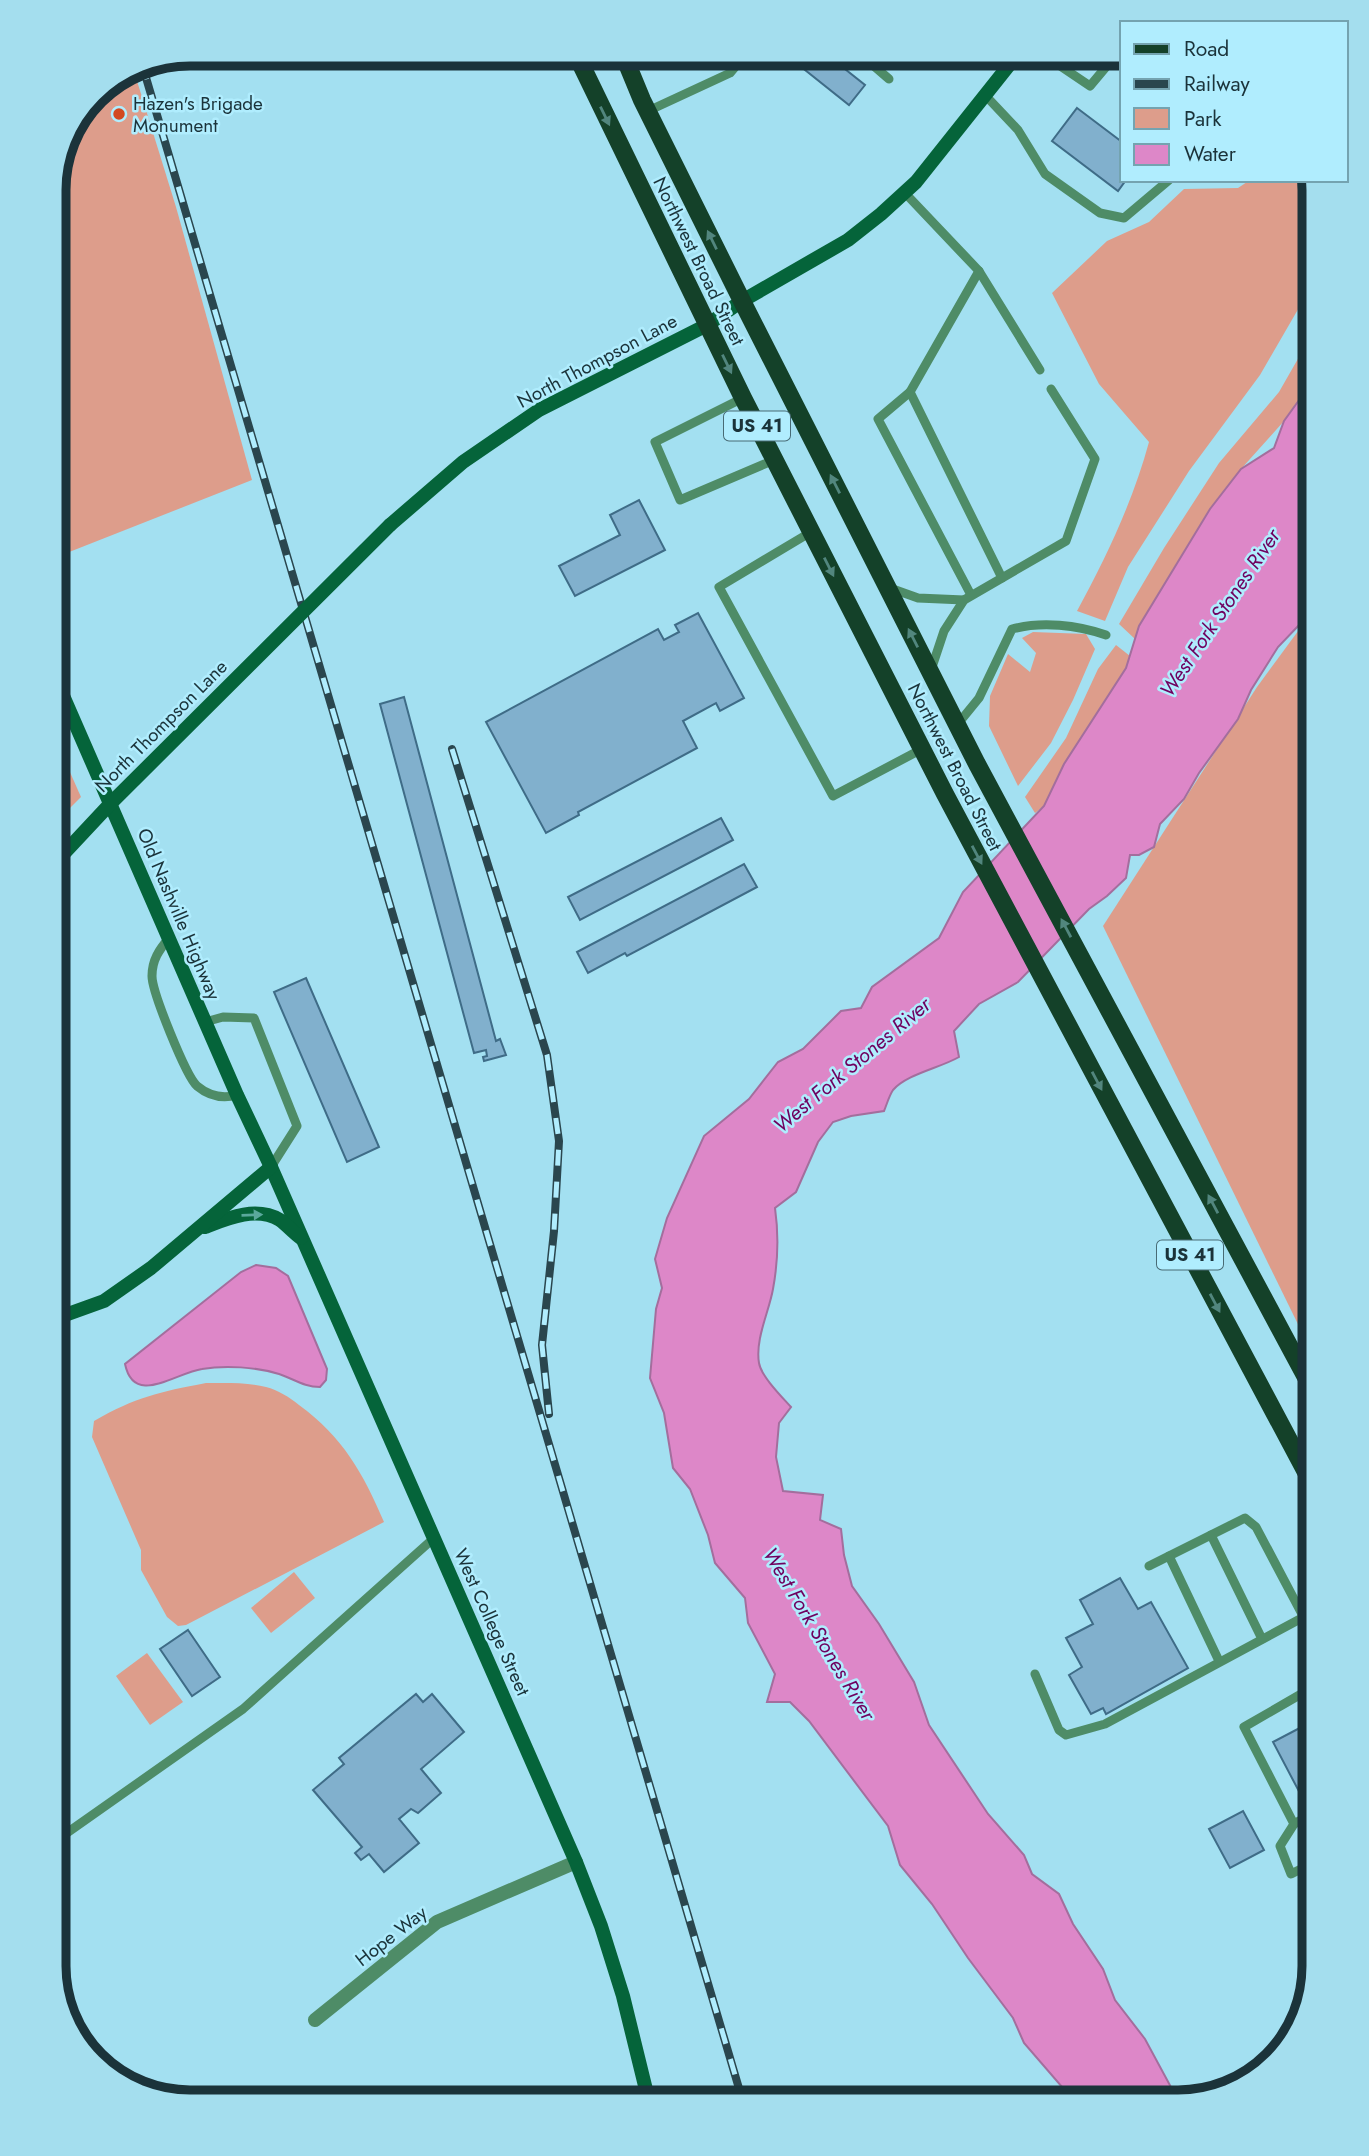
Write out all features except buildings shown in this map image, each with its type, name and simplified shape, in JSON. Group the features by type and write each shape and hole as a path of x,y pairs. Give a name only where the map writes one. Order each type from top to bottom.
{"main road":[{"name":"Northwest Broad Street","path":"581,66 743,398 945,794 1302,1465"},
{"name":"Northwest Broad Street","path":"628,66 742,301 930,672 1302,1370"},
{"name":"North Thompson Lane","path":"67,850 390,525 463,462 539,410 707,325 742,301 848,240 881,214 924,172 1008,67"},
{"name":"Old Nashville Highway","path":"67,704 271,1167"},
{"path":"66,1315 104,1301 151,1268 271,1167"},
{"name":"West College Street","path":"271,1167 576,1862 620,1984 646,2089"},
{"path":"194,1231 236,1215 264,1214 280,1220 304,1241"}],"street":[{"name":"Hope Way","path":"315,2020 437,1922 576,1862"}],"lane":[{"path":"648,111 730,73 735,67"},
{"path":"875,67 890,79"},
{"path":"1062,67 1090,86 1106,67"},
{"path":"985,95 1018,130 1045,174 1100,213 1124,218 1167,182"},
{"path":"905,192 979,271 1040,370"},
{"path":"968,598 956,561 878,419 911,392 979,271"},
{"path":"930,672 944,631 968,598 1066,541 1095,459 1051,389"},
{"path":"911,392 935,442 942,468 1002,578"},
{"path":"743,398 654,442 680,500 774,460"},
{"path":"915,427 925,422"},
{"path":"925,447 935,442"},
{"path":"811,532 719,587 833,796 922,749"},
{"path":"888,587 918,598 968,598"},
{"path":"957,724 979,698 1013,629 1030,625 1060,626 1106,635"},
{"path":"169,938 156,953 152,977 156,996 181,1056 195,1084 213,1096 227,1098 237,1095"},
{"path":"205,1022 223,1017 254,1018 297,1126 271,1167"},
{"path":"1149,1566 1245,1518 1255,1527 1302,1614"},
{"path":"1211,1535 1262,1639"},
{"path":"66,1834 243,1709 434,1538"},
{"path":"1169,1556 1219,1661"},
{"path":"1035,1674 1059,1730 1066,1735 1105,1724 1302,1617"},
{"path":"1294,1824 1244,1727 1302,1694"},
{"path":"1302,1819 1294,1824 1280,1846 1291,1874 1302,1868"}],"green space":[{"path":"136,79 176,207 252,480 67,553 69,166 79,135 92,115 121,87"},
{"path":"1247,182 1302,182 1302,302 1260,375 1189,471 1128,567 1105,621 1077,611 1118,529 1149,442 1099,384 1052,293 1107,241 1149,222 1184,189 1238,188"},
{"path":"1302,352 1302,396 1210,509 1139,626 1135,639 1119,624 1219,463 1279,392"},
{"path":"1302,626 1302,1332 1103,926 1257,687"},
{"path":"1033,632 1086,634 1095,649 1051,743 1018,786 989,726 990,696 1008,654 1030,672 1036,653 1022,638"},
{"path":"1116,645 1130,656 1126,668 1064,764 1044,806 1035,813 1025,797 1066,738 1098,669"},
{"path":"67,765 81,797 67,811"},
{"path":"206,1383 266,1387 299,1405 340,1443 368,1488 384,1522 186,1625 178,1626 167,1617 141,1570 141,1550 92,1437 94,1421 123,1406 161,1393"},
{"path":"294,1572 315,1598 271,1633 251,1608"},
{"path":"147,1653 183,1702 150,1725 116,1676"}],"water":[{"name":"West Fork Stones River","path":"1302,396 1302,621 1278,647 1251,690 1238,719 1199,773 1184,799 1160,824 1154,847 1139,855 1130,855 1126,878 1089,909 1018,982 979,1004 954,1031 959,1057 899,1084 893,1090 884,1111 833,1122 818,1142 796,1192 775,1208 776,1269 758,1354 764,1374 791,1407 779,1423 776,1457 783,1491 823,1495 820,1520 841,1529 852,1586 914,1682 929,1725 988,1814 1024,1855 1032,1874 1059,1894 1073,1924 1103,1969 1115,2000 1145,2039 1173,2090 1065,2090 1024,2043 1013,2018 932,1904 900,1865 888,1826 809,1721 790,1702 767,1702 775,1674 748,1623 745,1598 715,1563 708,1535 690,1489 673,1468 664,1413 650,1378 656,1309 662,1288 655,1259 667,1218 704,1136 749,1099 778,1062 803,1049 841,1011 861,1008 872,987 939,938 963,892 1044,806 1064,764 1126,668 1139,626 1210,509 1241,469 1274,448 1284,421"},
{"path":"256,1265 276,1268 288,1276 327,1369 326,1380 320,1387 270,1372 241,1367 202,1369 146,1386 130,1377 125,1364 241,1272"}],"railway":[{"path":"145,75 739,2090"},
{"path":"452,749 547,1055 559,1141 554,1231 542,1345 549,1414"}],"place":[{"name":"Hazen's Brigade Monument","path":"119,114"}]}
